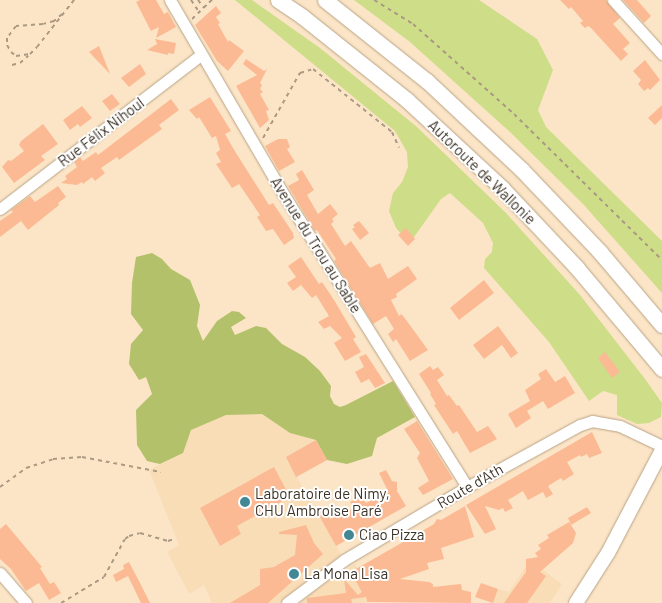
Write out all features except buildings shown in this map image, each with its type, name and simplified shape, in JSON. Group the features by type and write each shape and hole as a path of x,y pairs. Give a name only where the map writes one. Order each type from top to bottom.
{"highway":[{"name":"Autoroute de Wallonie","path":"278,0 303,17 407,100 502,188 577,268 659,366"},
{"name":"Autoroute de Wallonie","path":"325,0 427,81 522,170 600,252 662,325"}],"main road":[{"path":"576,603 584,597 662,450"}],"street":[{"name":"Avenue du Trou au Sable","path":"170,0 257,149 467,487"},
{"path":"613,0 662,54"},
{"name":"Rue Félix Nihoul","path":"0,209 201,54"},
{"name":"Route d'Ath","path":"290,602 344,560 467,487 580,425 592,422 620,426 662,446"},
{"path":"0,573 26,603"}],"path":[{"path":"12,65 20,63 30,54 74,0"},
{"path":"191,0 200,12 212,0"},
{"path":"198,0 204,8"},
{"path":"374,0 413,24 514,114 662,260"},
{"path":"30,54 16,56 11,52 7,45 10,30 23,24 49,23 62,14"},
{"path":"257,149 300,73 313,69 392,132 399,148"},
{"path":"0,487 26,468 53,459 82,457 161,472"},
{"path":"61,603 104,577 125,539 129,536 140,532 168,541 174,539"}],"shaded area":[{"path":"262,414 290,433 316,440 327,460 297,477 344,560 287,603 212,603 204,585 189,594 167,552 179,545 149,470 183,453 190,430 226,415"},
{"path":"530,560 562,584 550,603 493,603 498,589 509,592"},
{"path":"355,564 361,574 366,603 301,603 308,595"}],"green space":[{"path":"235,0 252,0 320,48 417,127 506,213 580,295 645,379 662,403 661,417 649,423 637,424 617,415 617,395 603,391 589,401 549,342 484,268 485,259 492,252 493,243 483,223 450,193 441,199 414,237 404,237 396,228 389,211 393,193 402,182 408,167 407,152 395,131"},
{"path":"354,0 479,0 537,39 553,70 538,110 546,127 662,241 662,293 583,204 510,132 410,42"},
{"path":"152,253 162,259 171,269 190,280 200,305 197,326 203,341 217,321 232,311 239,312 246,318 231,327 235,335 256,326 266,328 282,344 305,357 320,371 331,386 330,396 334,404 340,407 346,405 393,381 415,417 377,438 372,456 347,464 327,460 316,440 290,433 262,414 226,415 191,430 183,453 160,464 147,461 137,445 136,410 152,394 146,377 139,380 129,364 131,344 143,330 131,314 132,283 136,257"}],"place":[{"name":"Laboratoire de Nimy, CHU Ambroise Paré","path":"245,502"},
{"name":"Ciao Pizza","path":"349,535"},
{"name":"La Mona Lisa","path":"294,574"}]}
